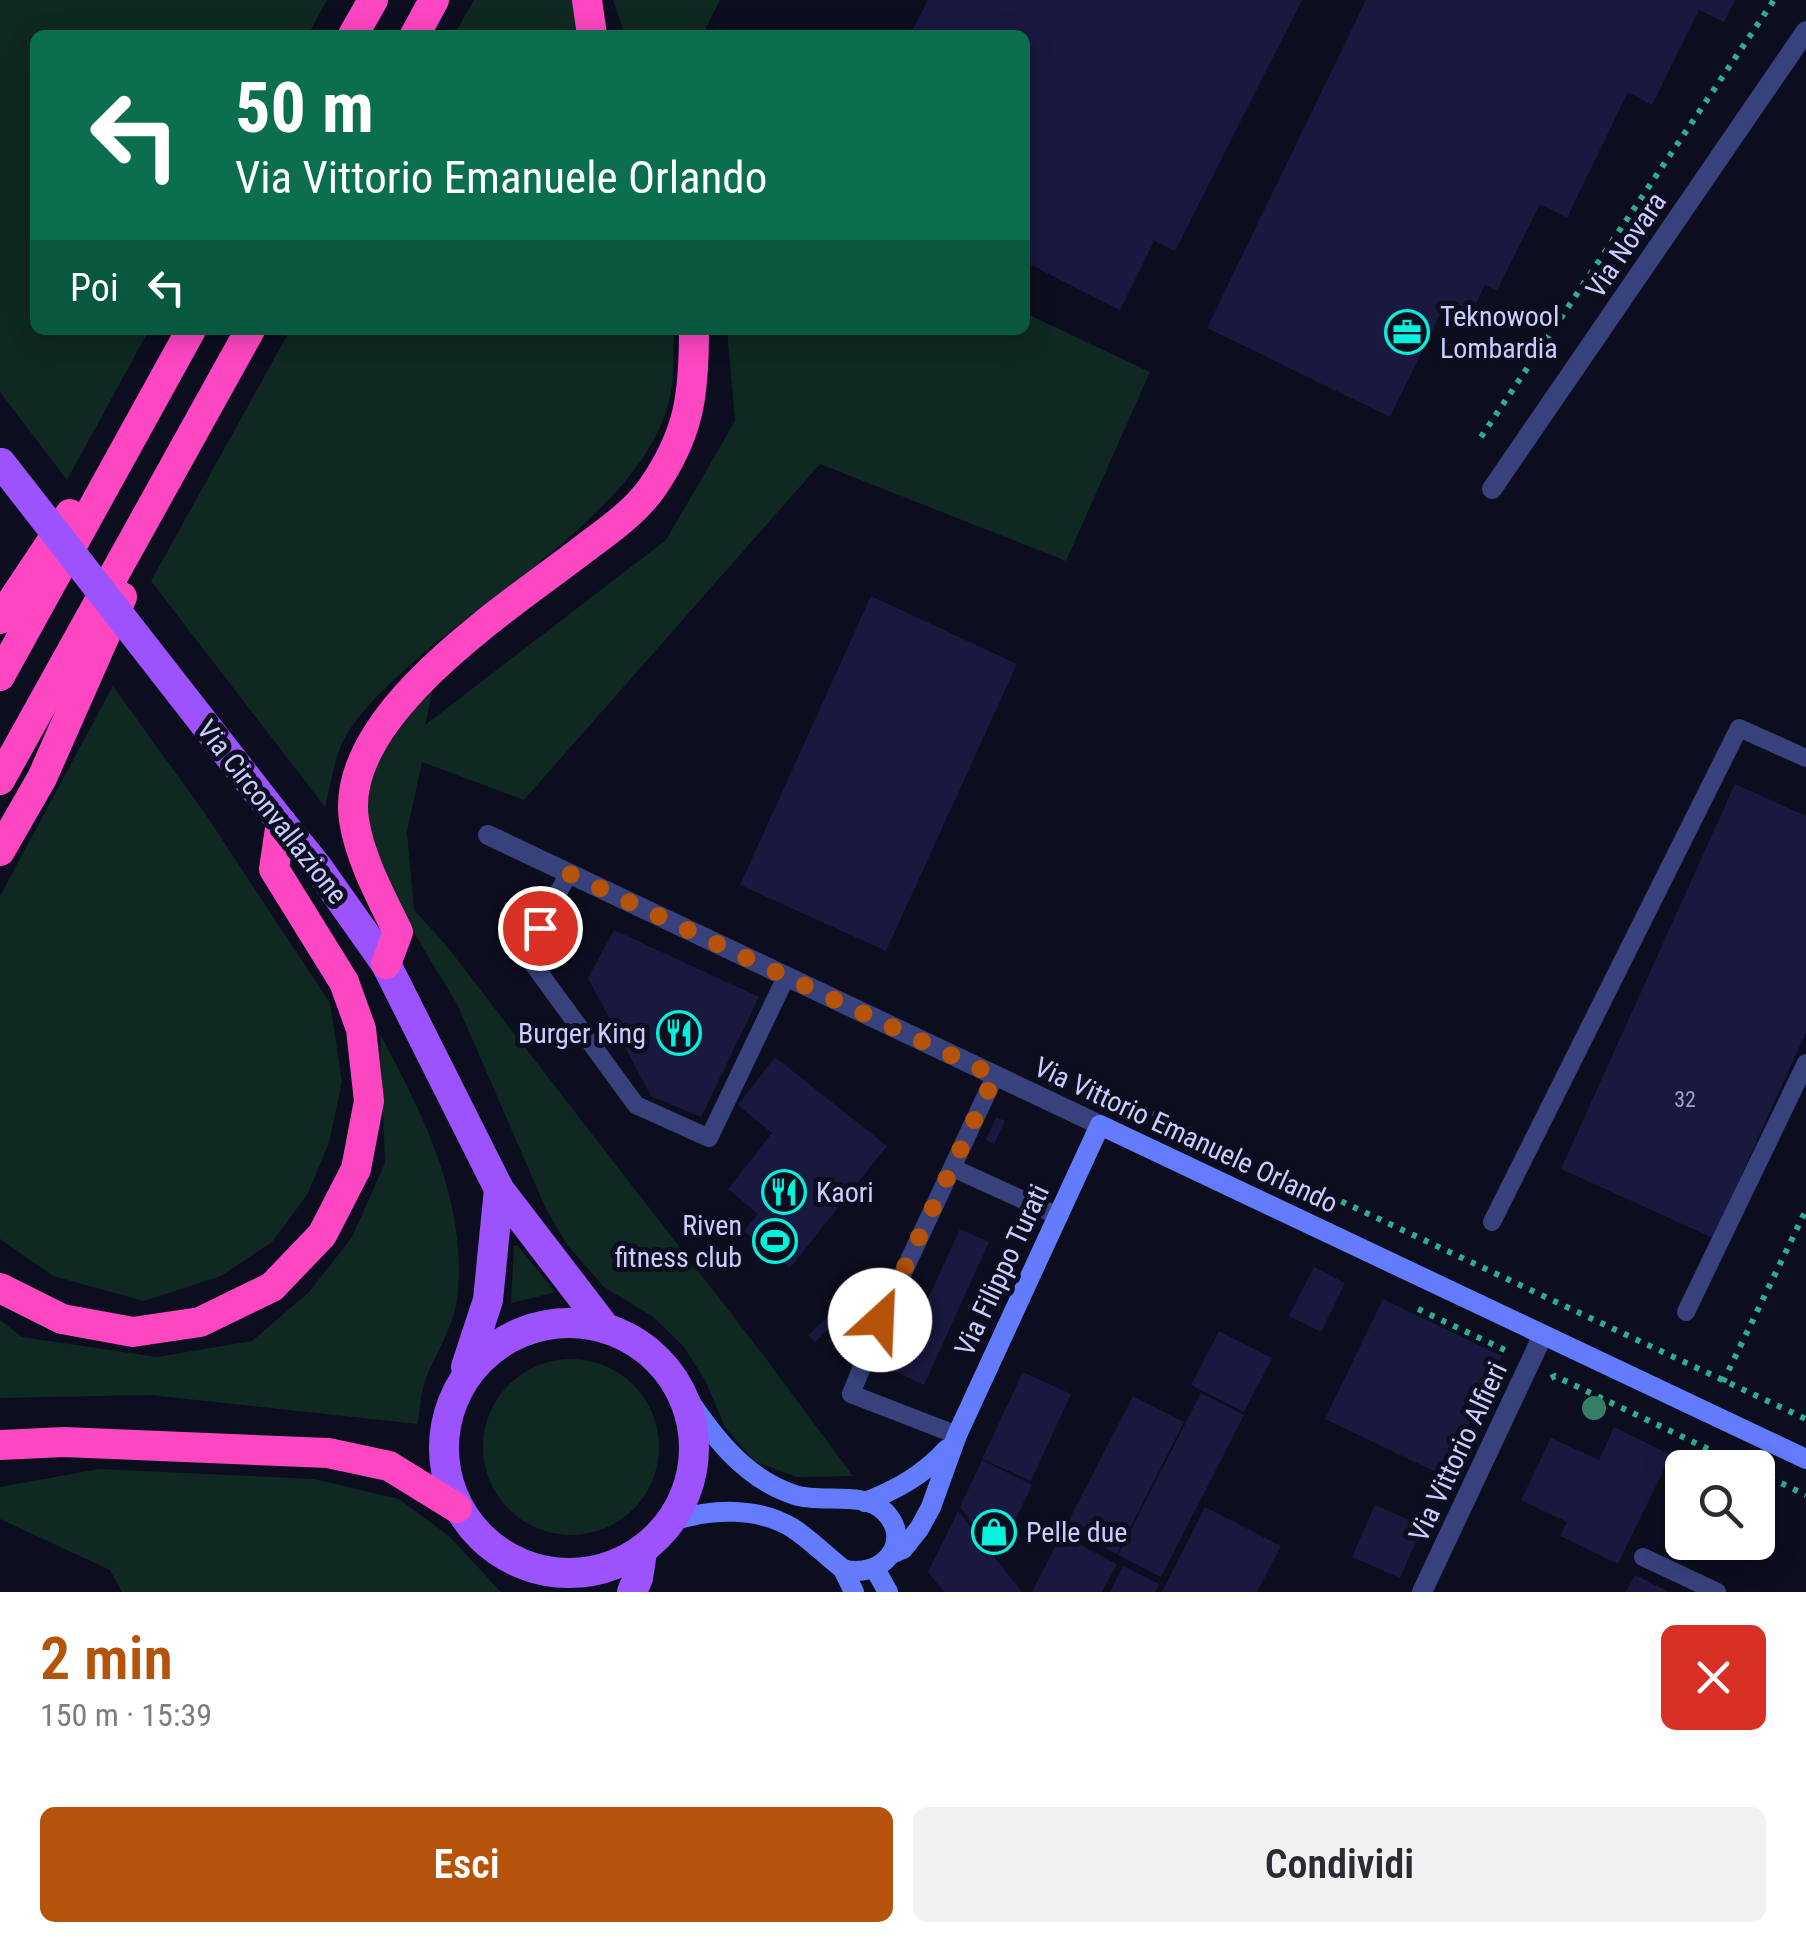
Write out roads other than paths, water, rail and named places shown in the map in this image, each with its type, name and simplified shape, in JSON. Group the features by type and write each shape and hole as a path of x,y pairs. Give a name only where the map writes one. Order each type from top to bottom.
{"highway":[{"path":"340,30 353,0"},
{"path":"356,30 372,0"},
{"path":"418,30 434,0"},
{"path":"587,0 591,30"},
{"path":"0,676 188,335"},
{"path":"0,780 247,335"},
{"path":"386,964 398,932 367,866 353,818 355,784 364,756 377,730 395,708 450,653 607,531 651,490 678,443 694,392 694,335"},
{"path":"0,619 32,567 159,389"},
{"path":"0,851 42,778 199,422"},
{"path":"0,1288 62,1319 133,1332 200,1322 272,1287 322,1236 356,1169 369,1100 361,1030 344,982 274,868 281,822"},
{"path":"0,1444 64,1442 328,1453 389,1466 465,1520"}],"main road":[{"name":"Via Circonvallazione","path":"0,462 316,865 386,964 499,1190 604,1326"},
{"path":"499,1190 488,1300 444,1420 443,1465 465,1520 533,1592"},
{"path":"462,1378 490,1348 524,1329 564,1321 604,1326 647,1349 679,1386 692,1419 695,1454 688,1489 672,1521 642,1552 600,1570 553,1574 509,1560 465,1520"},
{"path":"632,1592 642,1552"}],"street":[{"name":"Via Novara","path":"1492,489 1806,32"},
{"name":"Via Vittorio Emanuele Orlando","path":"488,835 1806,1459"},
{"name":"Via Filippo Turati","path":"875,1569 903,1550 919,1529 956,1438 1100,1125"},
{"name":"Via Vittorio Alfieri","path":"1422,1592 1543,1335"},
{"path":"679,1386 718,1442 754,1474 796,1496 876,1505 892,1521 892,1554"},
{"name":"Via Filippo Turati","path":"865,1502 900,1489 934,1464 956,1438"},
{"path":"672,1521 706,1510 744,1513 790,1526 843,1568 854,1592"},
{"path":"843,1568 865,1572 875,1569 888,1592"}],"lane":[{"path":"1492,1222 1738,728 1806,758"},
{"path":"568,873 525,953 636,1105 709,1138 786,977"},
{"path":"1686,1312 1806,1062"},
{"path":"956,1438 851,1394 880,1320 995,1076"},
{"path":"953,1168 1056,1215"},
{"path":"1643,1557 1716,1592"}],"place":[{"name":"Teknowool Lombardia","path":"1407,332"},
{"name":"Burger King","path":"679,1033"},
{"name":"Kaori","path":"784,1192"},
{"name":"Riven fitness club","path":"775,1241"},
{"name":"Pelle due","path":"994,1532"}]}
